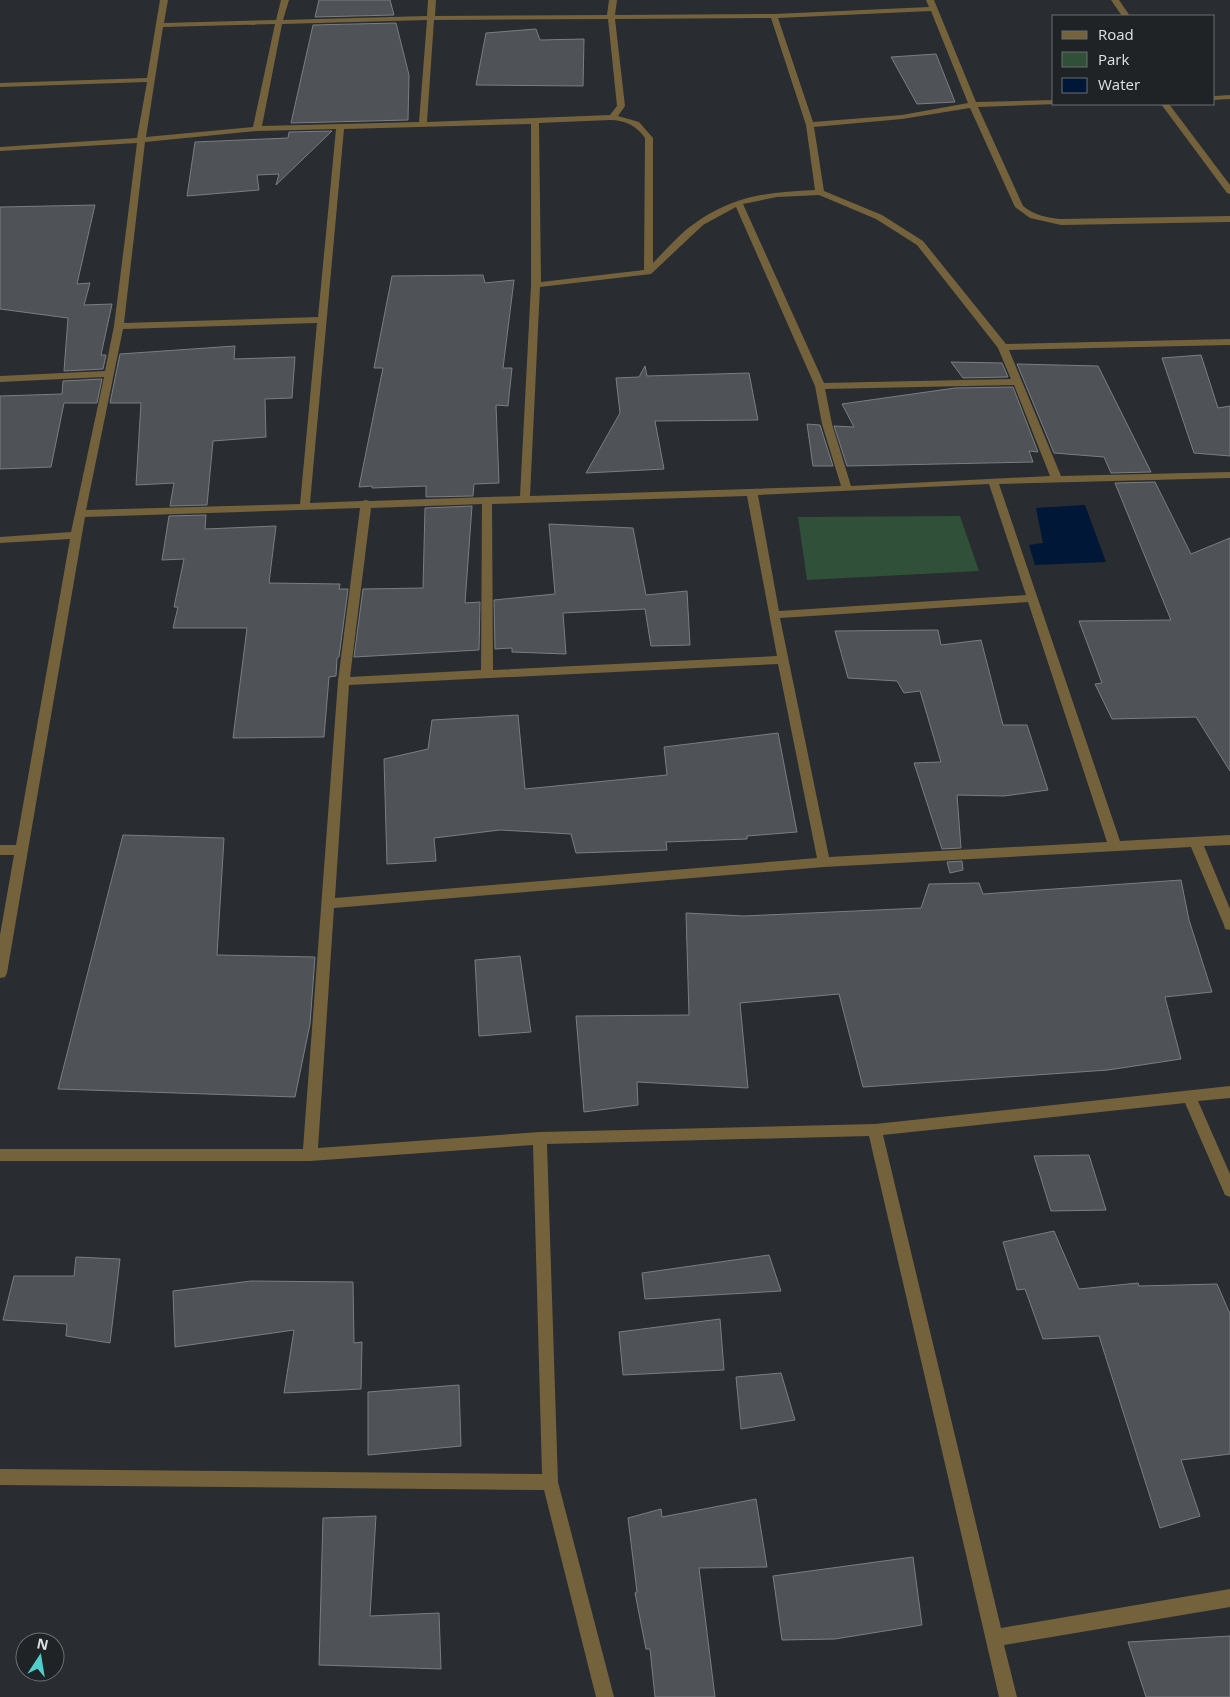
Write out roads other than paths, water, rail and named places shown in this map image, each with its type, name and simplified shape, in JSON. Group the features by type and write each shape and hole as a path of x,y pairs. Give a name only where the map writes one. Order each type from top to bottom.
{"street":[{"path":"0,973 76,535 119,326 141,140 164,0"},
{"path":"256,129 285,0"},
{"path":"423,123 432,0"},
{"path":"0,149 141,140 256,129 604,119 614,116 621,106 611,16 613,0"},
{"path":"930,0 973,104 1019,207 1028,215 1060,222 1230,219"},
{"path":"1115,0 1125,15"},
{"path":"160,26 432,18 774,16 934,9"},
{"path":"774,16 810,125 820,192"},
{"path":"0,85 150,80"},
{"path":"1215,98 1230,97"},
{"path":"810,125 902,117 973,104 1052,102"},
{"path":"1166,105 1230,191"},
{"path":"614,116 646,131 649,138 648,272"},
{"path":"525,500 536,285 535,121"},
{"path":"305,506 340,126"},
{"path":"536,285 648,272 700,223 738,202 777,194 820,192 879,217 920,243 1003,347 1057,480"},
{"path":"738,202 820,386 827,424 847,488"},
{"path":"119,326 321,320"},
{"path":"1003,347 1230,342"},
{"path":"0,379 108,374"},
{"path":"820,386 1017,382"},
{"path":"80,514 752,492 993,481 1230,475"},
{"path":"993,481 1115,846"},
{"path":"752,492 774,616 824,862"},
{"path":"487,501 487,674"},
{"path":"310,1155 344,681 366,504"},
{"path":"0,540 76,535"},
{"path":"774,616 1032,598"},
{"path":"344,681 784,660"},
{"path":"328,904 824,862 1230,840"},
{"path":"1196,843 1230,925"},
{"path":"0,850 21,850"},
{"path":"0,1154 310,1155 540,1138 876,1130 1230,1092"},
{"path":"1189,1097 1230,1190"},
{"path":"876,1130 1008,1697"},
{"path":"540,1138 550,1482 605,1697"},
{"path":"0,1477 550,1482"},
{"path":"995,1638 1230,1598"}],"water":[{"path":"1085,505 1106,562 1035,565 1029,545 1043,543 1036,508"}]}
